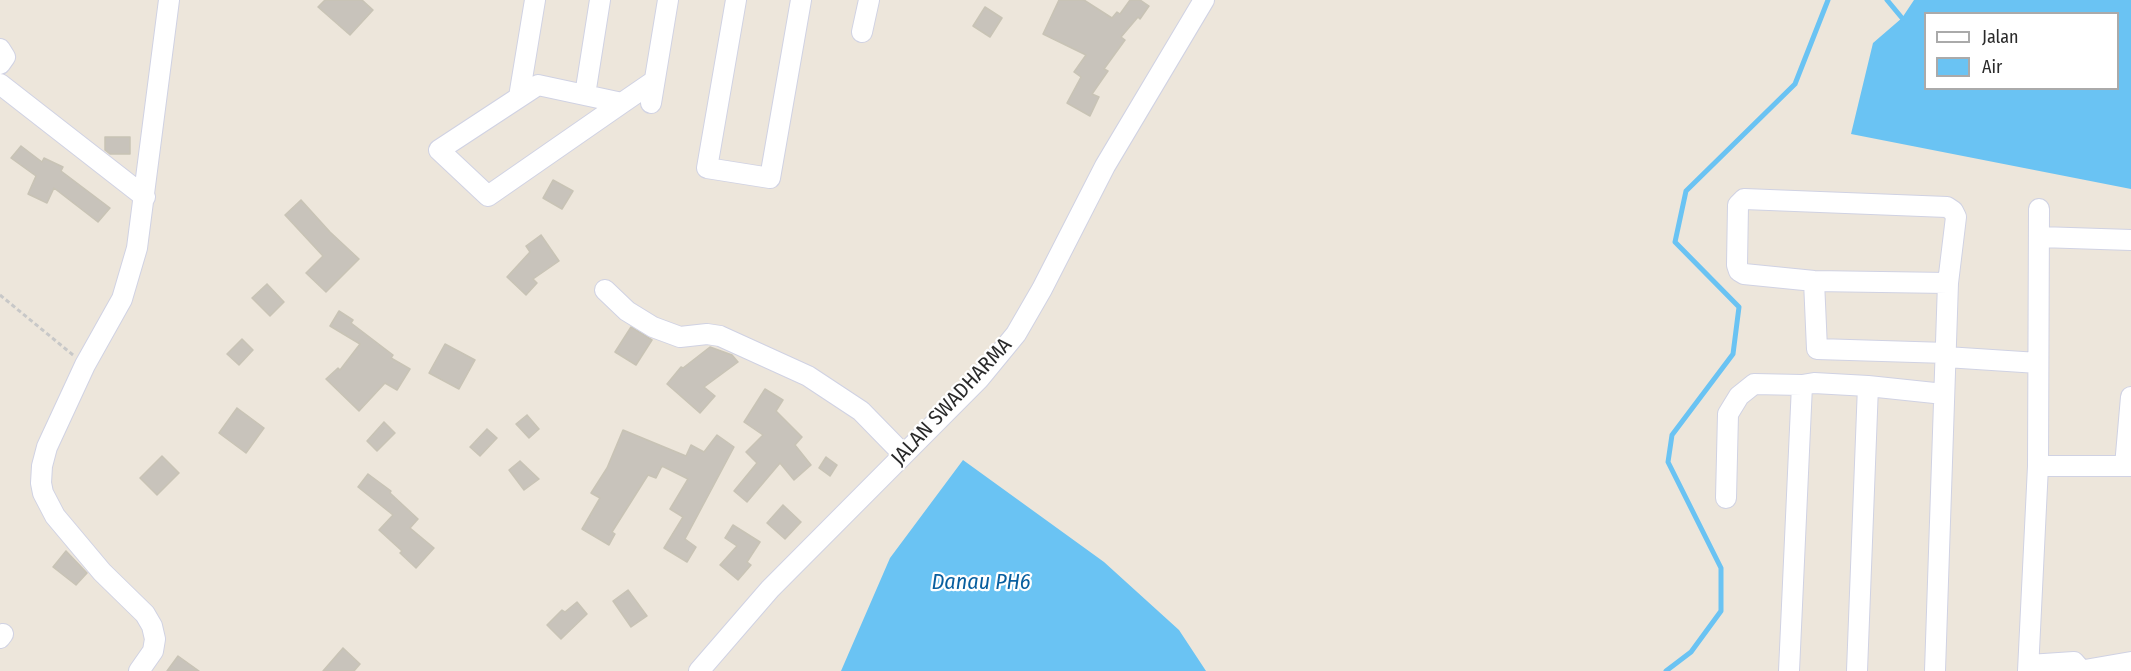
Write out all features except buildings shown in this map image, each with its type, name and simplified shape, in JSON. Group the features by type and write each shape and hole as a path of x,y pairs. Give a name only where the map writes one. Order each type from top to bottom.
{"street":[{"path":"139,671 153,651 155,639 153,626 145,614 102,572 55,516 43,493 42,466 47,447 85,365 122,299 128,283 137,248 145,197 169,0"},
{"path":"519,97 535,0"},
{"path":"585,95 600,0"},
{"path":"651,103 668,0"},
{"path":"736,0 707,168 770,178 801,0"},
{"path":"862,32 869,0"},
{"name":"JALAN SWADHARMA","path":"699,671 770,589 979,379 1016,334 1106,166 1204,0"},
{"path":"0,49 5,57 0,64"},
{"path":"622,103 538,85 439,150 488,196 654,81"},
{"path":"0,84 145,197"},
{"path":"1935,671 1948,283 1956,217 1947,207 1744,199 1738,205 1739,271 1744,274 1814,281 1948,283"},
{"path":"2039,209 2038,466 2028,668 2074,663 2080,670 2131,662"},
{"path":"2040,237 2131,240"},
{"path":"1789,671 1808,384 1817,349 1814,281"},
{"path":"604,290 627,311 653,327 680,337 707,334 720,336 808,376 861,411 903,454"},
{"path":"1817,349 1946,355 2038,363"},
{"path":"1726,498 1728,414 1733,404 1754,384 1868,386 1944,394"},
{"path":"1857,671 1868,386"},
{"path":"2038,466 2128,466 2131,397"}],"path":[{"path":"0,294 85,365"}],"water":[{"path":"1914,0 2131,0 2131,189 1851,134 1873,43 1902,18"},
{"name":"Danau PH6","path":"963,460 1104,562 1179,630 1206,671 841,671 890,558"}],"waterway":[{"path":"1666,671 1691,652 1721,611 1721,568 1668,462 1672,435 1733,354 1739,307 1675,242 1686,191 1795,84 1828,0"},
{"path":"1887,0 1902,18"}]}
